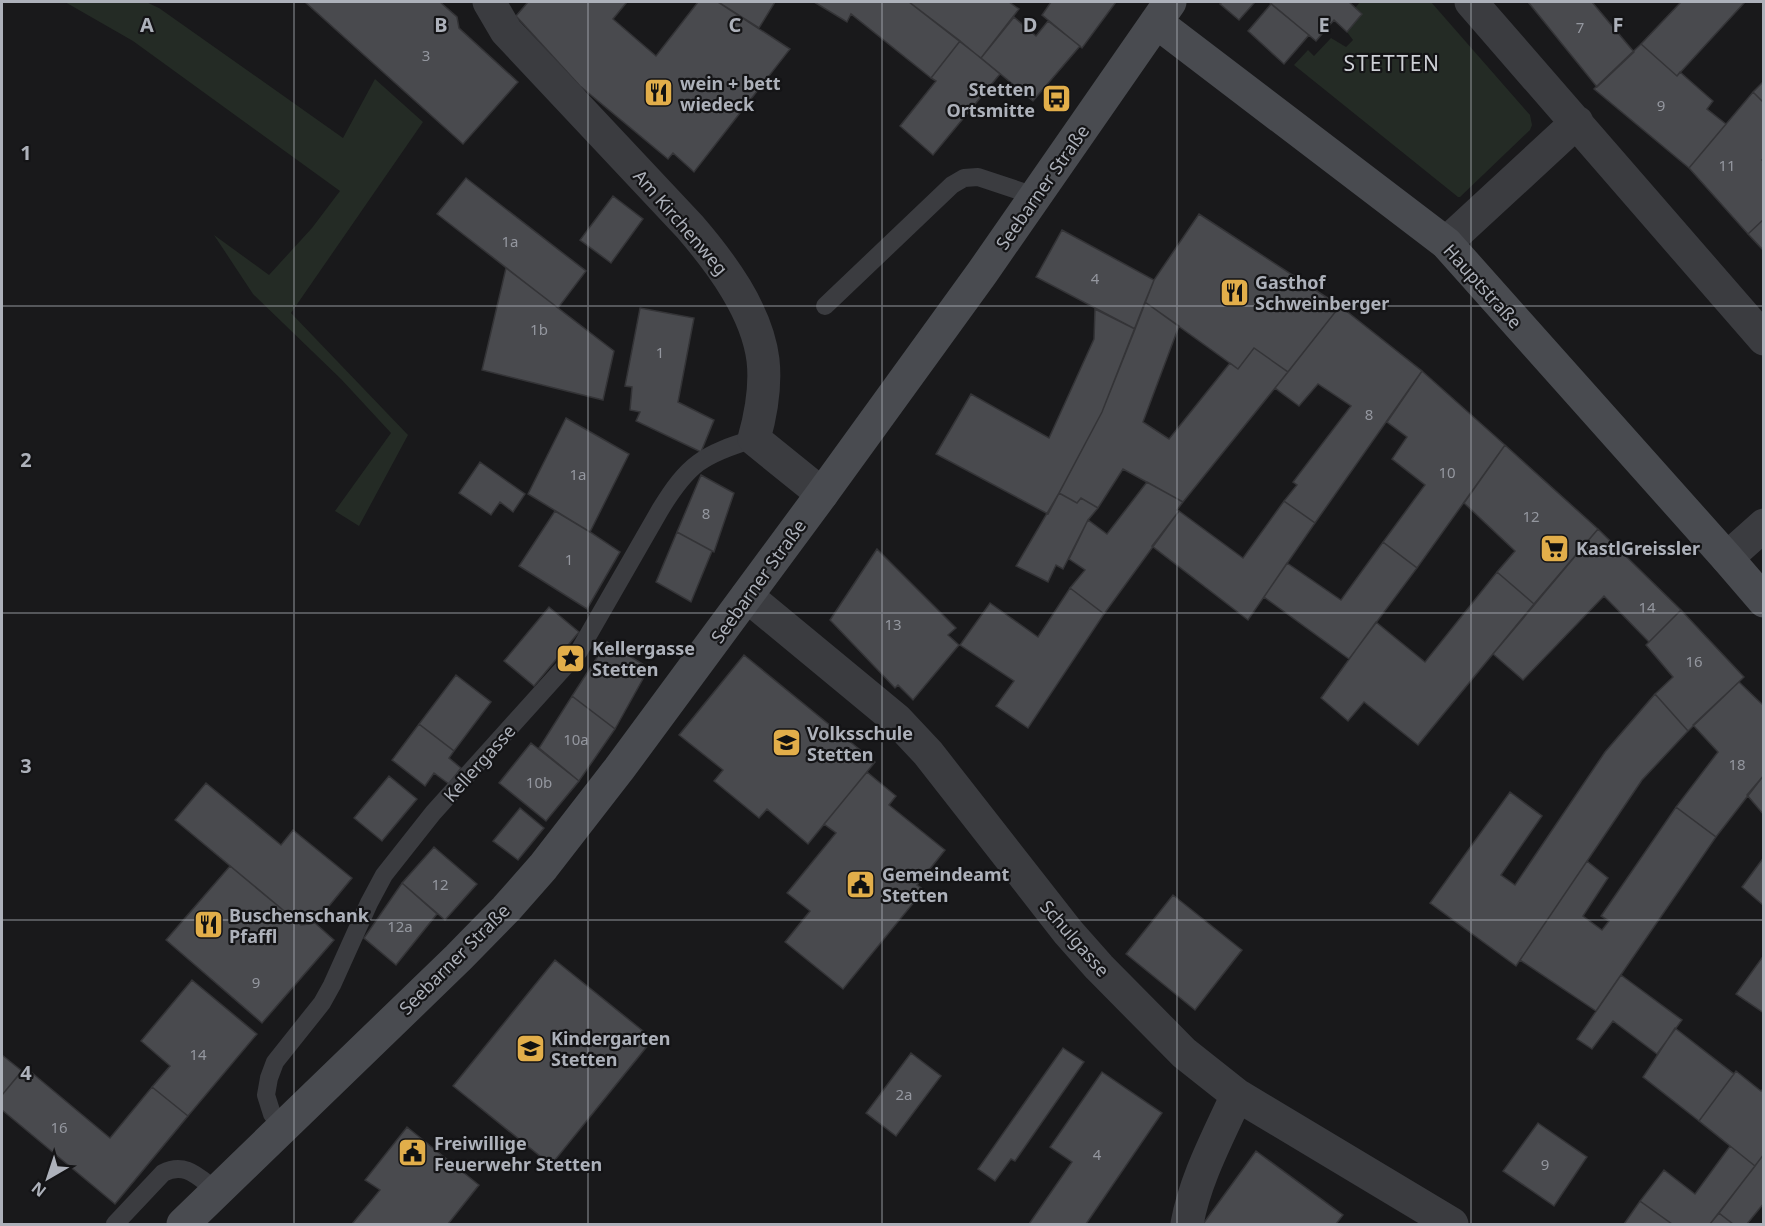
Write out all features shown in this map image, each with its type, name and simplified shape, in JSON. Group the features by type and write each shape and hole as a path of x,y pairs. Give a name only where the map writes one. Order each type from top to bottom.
{"main road":[{"name":"Seebarner Straße","path":"183,1224 458,958 543,867 613,777 822,494 1163,12"},
{"name":"Hauptstraße","path":"1163,12 1446,243 1764,601"}],"street":[{"name":"Am Kirchenweg","path":"489,2 506,31 690,227 732,282 758,338 763,361 761,414 754,439"},
{"path":"1471,2 1764,339"},
{"path":"1446,243 1577,122"},
{"path":"754,439 822,494"},
{"path":"1728,558 1764,525"},
{"name":"Schulgasse","path":"747,596 888,712 913,736 1098,967 1184,1053 1238,1095 1452,1224"},
{"path":"1187,1224 1208,1159 1238,1095"}],"lane":[{"path":"825,306 952,185 964,178 978,177 1035,196"},
{"name":"Kellergasse","path":"282,1128 272,1113 266,1095 275,1062 327,994 384,875 433,813 579,651 660,510 688,469 726,447 754,439"},
{"path":"115,1224 163,1173 171,1169 183,1168 192,1172 216,1191"}],"shaded area":[{"path":"65,2 146,2 159,8 343,138 375,79 423,122 291,313 408,435 359,526 335,511 391,433 341,379 253,294 214,235 269,275 312,228 340,191 133,41"},
{"path":"1360,2 1431,2 1530,115 1532,125 1530,130 1460,197 1294,65 1308,50 1314,56 1331,38 1346,47 1353,40 1347,32 1362,14 1355,8"}],"building":[{"path":"305,2 440,2 457,17 459,28 518,82 463,144"},
{"path":"528,2 627,2 613,19 656,56 698,2 718,2 790,49 694,172 673,153 668,159 580,86 516,16"},
{"path":"718,2 775,2 759,28"},
{"path":"814,2 909,2 960,41 931,78 851,14 847,22"},
{"path":"909,2 1009,2 1019,9 981,58"},
{"path":"1051,2 1116,2 1082,48 1042,15"},
{"path":"1222,2 1255,2 1239,20 1220,4"},
{"path":"1269,2 1349,2 1362,14 1347,32 1334,20 1316,41"},
{"path":"1528,2 1592,2 1634,52 1597,87"},
{"path":"1681,2 1745,2 1677,76 1641,44"},
{"path":"1271,4 1309,35 1284,64 1248,31"},
{"path":"1014,17 1036,36 1048,21 1080,46 1033,101 981,58"},
{"path":"960,41 1000,74 933,155 900,126 936,81 931,78"},
{"path":"1641,44 1677,76 1680,72 1713,101 1707,109 1726,124 1689,168 1594,89"},
{"path":"1764,81 1764,103 1753,92"},
{"path":"1753,92 1764,103 1764,158 1762,160 1764,162 1764,219 1748,234 1689,168"},
{"path":"466,178 586,271 558,308 437,214"},
{"path":"613,196 643,219 611,263 580,240"},
{"path":"1199,214 1340,306 1288,372 1254,348 1238,369 1145,302 1154,280"},
{"path":"1764,219 1764,251 1748,234"},
{"path":"1062,230 1154,280 1135,329 1036,277"},
{"path":"506,268 614,351 603,400 482,370"},
{"path":"1145,302 1179,326 1143,422 1169,439 1230,363 1238,369 1254,348 1288,372 1183,502 1123,469 1098,508 1081,498 1077,503 1059,493 1102,412"},
{"path":"1340,306 1422,371 1315,523 1284,501 1297,485 1293,482 1351,406 1318,384 1299,406 1275,388"},
{"path":"640,308 694,318 678,402 714,420 701,452 636,421 640,412 630,410 632,387 625,386"},
{"path":"1095,309 1135,329 1102,412 1048,514 936,454 971,394 1049,438 1094,339"},
{"path":"1422,371 1505,445 1417,568 1383,542 1425,485 1392,459 1407,437 1387,422"},
{"path":"566,418 629,454 590,532 528,494"},
{"path":"1505,445 1598,529 1534,604 1497,572 1515,551 1464,503"},
{"path":"480,462 525,494 513,512 500,502 491,515 459,493"},
{"path":"701,475 734,493 714,552 677,532"},
{"path":"1147,482 1183,502 1177,510 1179,511 1104,614 1070,588 1085,570 1069,559 1088,520 1107,534"},
{"path":"1059,493 1077,503 1081,498 1098,508 1088,520 1063,569 1056,565 1048,582 1016,566"},
{"path":"1284,501 1315,523 1248,620 1152,546 1179,511 1243,558"},
{"path":"555,511 620,552 587,609 519,566"},
{"path":"1598,529 1681,610 1649,642 1604,596 1523,680 1493,654"},
{"path":"677,532 712,551 691,602 656,582"},
{"path":"1383,542 1417,568 1349,659 1264,597 1287,563 1341,600"},
{"path":"877,549 956,628 948,635 959,645 913,700 898,685 895,688 830,620"},
{"path":"1497,572 1534,604 1418,745 1364,702 1348,721 1321,698 1376,622 1425,662"},
{"path":"1070,588 1104,614 1028,728 996,706 1014,681 960,645 990,603 1038,637"},
{"path":"549,607 579,632 534,686 504,661"},
{"path":"1681,610 1744,677 1688,731 1655,694 1673,677 1646,645"},
{"path":"607,642 649,668 615,729 572,696"},
{"path":"744,655 875,762 808,844 767,809 759,818 714,781 723,770 679,735"},
{"path":"456,675 491,702 454,751 419,724"},
{"path":"1739,682 1764,706 1764,775 1716,837 1676,807 1718,752 1693,725"},
{"path":"1655,694 1688,731 1642,780 1516,966 1430,903 1510,792 1542,816 1501,875 1515,885 1605,752"},
{"path":"572,696 615,729 579,781 539,748"},
{"path":"419,724 454,751 449,758 461,768 449,784 434,773 425,786 392,760"},
{"path":"531,743 579,781 546,821 499,783"},
{"path":"867,772 896,796 889,805 945,850 917,885 924,890 843,989 785,942 810,911 787,893 836,833 824,824"},
{"path":"1764,775 1764,815 1747,795"},
{"path":"389,776 417,799 382,841 354,818"},
{"path":"206,783 281,845 293,830 352,878 315,923 301,925 175,820"},
{"path":"1676,807 1716,837 1596,1011 1520,960 1587,861 1608,878 1583,916 1602,930 1609,921 1601,916"},
{"path":"520,808 544,828 518,860 493,841"},
{"path":"434,847 477,884 445,920 402,883"},
{"path":"1764,857 1764,905 1763,905 1742,887"},
{"path":"230,866 301,925 315,923 334,940 262,1023 166,940"},
{"path":"402,883 437,914 396,965 364,938"},
{"path":"1173,895 1242,950 1195,1010 1126,954"},
{"path":"1764,955 1764,1013 1736,994"},
{"path":"555,960 653,1039 551,1165 453,1086"},
{"path":"1621,975 1682,1020 1657,1054 1613,1021 1592,1049 1577,1039"},
{"path":"192,980 257,1034 188,1116 152,1087 170,1066 141,1041"},
{"path":"1675,1028 1734,1074 1699,1121 1643,1077"},
{"path":"1063,1048 1084,1062 1015,1161 1011,1159 995,1181 978,1169"},
{"path":"911,1053 941,1076 896,1136 866,1113"},
{"path":"2,1055 22,1071 2,1095"},
{"path":"25,1067 110,1138 152,1087 188,1116 115,1204 2,1110 2,1095"},
{"path":"1736,1071 1761,1091 1764,1088 1764,1154 1755,1166 1699,1121"},
{"path":"1102,1072 1162,1113 1086,1224 1029,1224 1072,1162 1050,1147"},
{"path":"1538,1123 1587,1157 1554,1206 1503,1171"},
{"name":"Freiwillige Feuerwehr Stetten","path":"407,1127 479,1185 448,1224 352,1224 380,1190 365,1180"},
{"path":"1730,1146 1755,1166 1710,1224 1672,1224 1640,1201 1664,1170 1695,1194"},
{"path":"1256,1151 1343,1215 1336,1224 1203,1224"},
{"path":"1764,1154 1764,1203 1747,1224 1733,1224 1719,1213"},
{"path":"1640,1201 1672,1224 1624,1224"},
{"path":"1719,1213 1733,1224 1710,1224"}],"place":[{"name":"wein + bett wiedeck","path":"659,93"},
{"name":"Stetten Ortsmitte","path":"1056,99"},
{"name":"Gasthof Schweinberger","path":"1234,292"},
{"name":"KastlGreissler","path":"1555,548"},
{"name":"Kellergasse Stetten","path":"571,658"},
{"name":"Volksschule Stetten","path":"786,743"},
{"name":"Gemeindeamt Stetten","path":"861,884"},
{"name":"Buschenschank Pfaffl","path":"208,925"},
{"name":"Kindergarten Stetten","path":"530,1048"},
{"name":"Freiwillige Feuerwehr Stetten","path":"413,1153"}],"district":[{"name":"STETTEN","path":"1392,63"}]}
